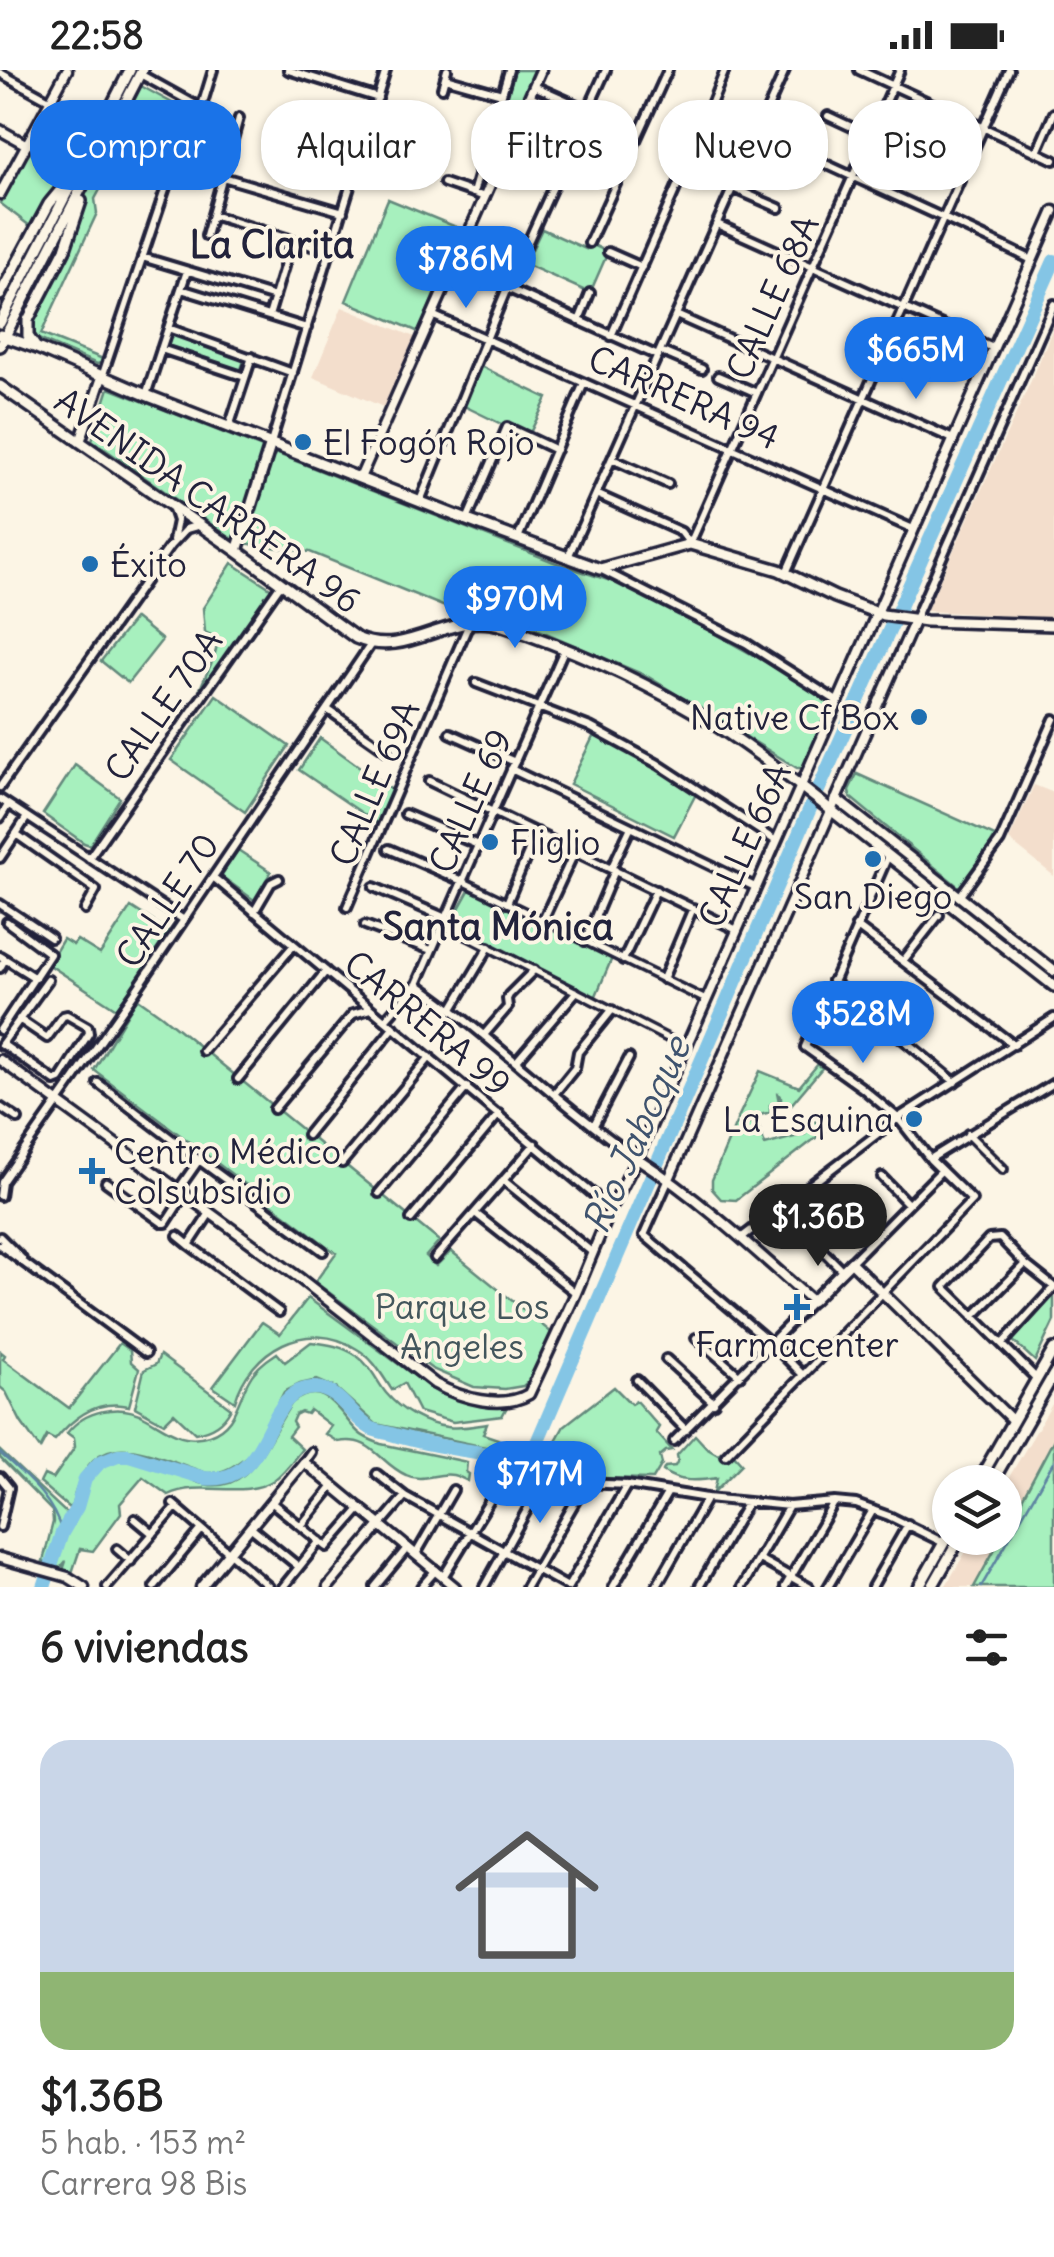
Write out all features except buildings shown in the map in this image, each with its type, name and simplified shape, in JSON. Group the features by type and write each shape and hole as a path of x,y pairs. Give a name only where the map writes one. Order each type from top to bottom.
{"main road":[{"path":"120,100 132,72"},
{"path":"117,100 132,72"},
{"path":"0,295 48,204 62,190"},
{"path":"0,323 68,190"},
{"path":"2,339 82,190"},
{"path":"37,348 28,336 28,320 70,236 84,190"},
{"name":"AVENIDA CARRERA 96","path":"2,339 37,348 146,395 600,569"},
{"name":"AVENIDA CARRERA 96","path":"0,386 356,638 390,646 456,625 489,622 564,650 691,710 802,787 1054,986"},
{"path":"0,398 18,399"},
{"path":"237,551 272,443"},
{"path":"600,569 690,544 786,573 880,614 915,620 1054,624"},
{"path":"988,1465 1054,1350"},
{"path":"1002,1465 1054,1374"},
{"path":"918,1587 937,1555"},
{"path":"932,1587 950,1555"}],"street":[{"path":"51,100 67,70"},
{"path":"200,100 213,70"},
{"path":"288,70 378,98"},
{"path":"272,443 386,70"},
{"path":"473,193 509,70"},
{"path":"360,478 542,70"},
{"path":"593,100 606,70"},
{"path":"638,137 668,70"},
{"path":"712,100 725,70"},
{"path":"772,100 785,70"},
{"path":"859,70 1054,160"},
{"name":"CALLE 68A","path":"887,100 900,70"},
{"path":"786,573 1009,70"},
{"path":"132,72 188,100"},
{"path":"0,73 48,100"},
{"path":"446,74 451,82 502,94"},
{"path":"442,88 446,74"},
{"path":"534,86 559,100"},
{"path":"530,96 542,100"},
{"path":"1037,152 1054,113"},
{"path":"828,116 848,125"},
{"path":"0,130 27,145"},
{"path":"1,192 30,139"},
{"path":"241,182 342,212"},
{"path":"451,185 485,197"},
{"name":"CALLE 68A","path":"690,544 848,187"},
{"path":"80,442 114,333 167,190"},
{"path":"206,236 219,190"},
{"path":"420,501 552,190"},
{"path":"589,243 614,190"},
{"path":"611,336 676,190"},
{"path":"568,558 732,190"},
{"path":"738,190 779,208"},
{"path":"885,190 1032,260"},
{"name":"CALLE 66A","path":"210,1213 442,1388 491,1401 521,1398 532,1391 612,1208 638,1159 837,701 880,614 913,529 1054,211"},
{"path":"212,216 330,252"},
{"path":"717,224 993,348"},
{"path":"269,316 292,240"},
{"path":"608,252 642,267"},
{"path":"142,257 275,296"},
{"path":"146,395 187,271"},
{"path":"181,288 307,328"},
{"path":"508,288 611,336 702,369"},
{"path":"579,321 590,293"},
{"name":"CALLE 66A","path":"771,1343 644,1235 827,807 836,799 1054,304"},
{"name":"CARRERA 94","path":"432,315 913,529"},
{"path":"676,315 953,439"},
{"path":"168,328 293,372"},
{"path":"161,349 245,377"},
{"path":"229,427 252,357"},
{"path":"718,376 757,393"},
{"path":"517,540 584,383"},
{"path":"466,520 507,427 556,450"},
{"path":"612,459 668,484"},
{"path":"596,494 681,532 690,544"},
{"path":"170,546 177,521 171,505"},
{"path":"0,787 170,546 186,529 200,525"},
{"name":"AVENIDA CARRERA 96","path":"600,569 746,644 837,701"},
{"name":"CALLE 70A","path":"89,858 282,584"},
{"name":"CALLE 69A","path":"347,907 470,622"},
{"name":"CALLE 70","path":"0,1196 1,1183 371,644"},
{"name":"CALLE 69","path":"386,1020 417,984 564,650"},
{"path":"476,683 590,727 658,764 776,840"},
{"path":"328,708 387,751"},
{"path":"959,897 1000,841 1054,718"},
{"path":"450,733 755,888"},
{"path":"429,780 737,930"},
{"path":"0,799 184,920"},
{"path":"836,799 1054,971"},
{"path":"0,818 8,804"},
{"path":"405,814 478,845"},
{"path":"0,858 27,817"},
{"path":"585,941 630,827"},
{"path":"507,903 537,832"},
{"path":"16,834 95,888 97,892 85,910"},
{"path":"389,850 462,881 706,1000"},
{"path":"543,920 575,851"},
{"path":"726,1455 972,1200 930,1159 898,1118 861,1086 804,1047 888,856"},
{"name":"CARRERA 99","path":"213,878 612,1208"},
{"path":"240,917 279,880"},
{"path":"374,888 685,1047"},
{"path":"623,960 656,890"},
{"path":"0,904 51,938"},
{"path":"663,979 693,908"},
{"path":"903,961 939,916"},
{"path":"0,1030 50,953 7,922"},
{"path":"365,924 432,950"},
{"path":"856,926 1014,1045"},
{"path":"203,1051 294,944"},
{"path":"452,1008 489,947"},
{"path":"0,968 3,958 36,978"},
{"path":"484,1035 508,1007 509,995 534,970"},
{"path":"238,1079 326,971"},
{"path":"19,1020 47,1038 63,1016 88,1027 89,1033 60,1079 55,1081 1,1045 19,1020 48,980"},
{"path":"832,981 956,1082"},
{"path":"417,984 452,1008 553,1094 669,1179 812,1301"},
{"path":"516,1062 576,992"},
{"path":"274,1109 353,1014 371,1008"},
{"path":"553,1094 574,1068 578,1052 612,1010"},
{"path":"741,1238 898,1118 1054,1018"},
{"path":"307,1135 394,1027"},
{"path":"342,1163 430,1057"},
{"path":"594,1125 629,1058"},
{"path":"0,1060 210,1213 189,1245"},
{"path":"98,1082 323,1251"},
{"path":"930,1159 1054,1083"},
{"path":"379,1193 466,1088"},
{"path":"0,1107 18,1119"},
{"path":"411,1219 499,1114"},
{"path":"968,1134 1002,1169"},
{"path":"434,1258 535,1144"},
{"path":"106,1182 162,1223 198,1160"},
{"path":"674,1441 941,1171"},
{"path":"882,1178 908,1204"},
{"path":"503,1180 593,1253"},
{"path":"474,1213 576,1293"},
{"path":"178,1236 278,1312"},
{"path":"808,1236 842,1270"},
{"path":"0,1237 23,1260"},
{"path":"1002,1344 1054,1287 1000,1238 989,1239 944,1287 1037,1379"},
{"path":"0,1245 146,1353"},
{"path":"850,1262 1013,1421"},
{"path":"973,1317 1025,1264"},
{"path":"696,1338 740,1376"},
{"path":"771,1343 804,1375"},
{"path":"666,1360 714,1403"},
{"path":"637,1380 686,1430"},
{"path":"202,1587 311,1452"},
{"path":"304,1462 455,1587"},
{"path":"377,1474 405,1496 568,1587 628,1485"},
{"path":"0,1477 8,1488 0,1526"},
{"path":"526,1587 586,1483 789,1506 856,1504 932,1537"},
{"path":"301,1526 333,1486"},
{"path":"421,1587 439,1574 498,1487"},
{"path":"375,1587 412,1551 452,1490"},
{"path":"613,1587 668,1492"},
{"path":"484,1587 536,1494"},
{"path":"328,1587 405,1496"},
{"path":"656,1587 707,1498"},
{"path":"271,1502 323,1544"},
{"path":"700,1587 748,1502"},
{"path":"785,1587 835,1502"},
{"path":"107,1587 174,1505 269,1587"},
{"path":"742,1587 789,1506"},
{"path":"283,1587 361,1508"},
{"path":"828,1587 873,1510"},
{"path":"135,1519 153,1534"},
{"path":"872,1587 908,1524"},
{"path":"250,1527 299,1567"},
{"path":"154,1587 202,1530"},
{"path":"117,1549 131,1561"},
{"path":"0,1558 68,1577 84,1587"},
{"path":"759,1558 809,1587"}],"shaded area":[{"path":"342,307 417,338 388,409 313,377"},
{"path":"1054,325 1054,618 926,611 1035,372"},
{"path":"1034,785 1054,793 1054,876 1009,840"},
{"path":"1054,1401 1054,1587 945,1587 964,1555 1022,1555 1022,1465 1016,1465"}],"green space":[{"path":"515,70 538,70 524,100 506,100"},
{"path":"141,86 167,100 132,100"},
{"path":"30,146 30,190 52,190 30,226 0,203"},
{"path":"100,190 95,199 97,213 41,334 103,359 97,364 36,338 31,326 76,234 86,191"},
{"path":"388,199 461,229 419,332 346,301"},
{"path":"542,229 586,249 589,243 608,252 590,293 525,264"},
{"path":"171,333 245,358 240,372 166,347"},
{"path":"476,364 547,398 528,437 460,404"},
{"path":"109,388 559,564 617,583 675,612 791,676 831,705 804,768 797,768 647,676 518,621 450,609 310,552 236,542 92,440"},
{"path":"232,563 275,591 197,699 217,644 205,632 203,608"},
{"path":"135,618 162,640 128,683 101,661"},
{"path":"216,695 289,746 245,812 171,760"},
{"path":"594,735 657,766 696,794 674,836 570,784"},
{"path":"320,738 393,791 378,824 299,770"},
{"path":"75,765 120,798 90,845 43,814"},
{"path":"857,774 995,836 960,888 850,797"},
{"path":"238,850 271,872 254,900 221,876"},
{"path":"471,887 612,958 595,998 451,923"},
{"path":"131,907 170,932 118,1010 48,964 63,939 73,945 77,940 100,954"},
{"name":"Parque Los Angeles","path":"137,998 439,1241 426,1256 436,1266 451,1251 552,1333 531,1379 523,1386 505,1389 474,1387 432,1369 315,1282 336,1253 94,1070"},
{"path":"818,1064 822,1068 790,1106 781,1107 777,1092 779,1102 770,1105 770,1112 737,1120 760,1071 799,1087"},
{"path":"757,1121 765,1145 805,1134 802,1121 814,1121 826,1130 736,1200 721,1199 712,1189 712,1180 736,1123"},
{"path":"1054,1295 1054,1321 1035,1361 1012,1340"},
{"path":"308,1298 438,1393 490,1407 507,1407 502,1416 453,1422 419,1412 404,1383 392,1390 363,1353 338,1340 319,1336 300,1338 267,1354 242,1383 235,1402 213,1387 262,1322 280,1334"},
{"path":"311,1342 357,1356 392,1400 422,1420 452,1428 487,1424 483,1434 498,1439 495,1449 376,1424 336,1388 317,1380 284,1392 259,1439 286,1393 312,1382 325,1385 371,1426 495,1455 494,1459 370,1433 322,1390 301,1391 289,1399 243,1472 225,1481 194,1481 214,1485 230,1483 243,1475 255,1463 292,1403 314,1394 330,1401 369,1439 467,1462 468,1481 453,1475 406,1475 367,1446 338,1442 325,1434 331,1426 310,1410 295,1415 295,1427 288,1436 302,1449 274,1480 249,1489 194,1489 168,1495 143,1477 120,1504 121,1513 93,1551 80,1549 72,1573 63,1570 66,1561 60,1568 43,1561 52,1511 0,1458 0,1451 66,1513 76,1500 89,1469 106,1457 145,1457 200,1477 217,1477 234,1470 251,1453 226,1470 207,1473 143,1452 108,1451 93,1460 81,1478 69,1508 40,1483 44,1475 53,1479 75,1447 74,1438 67,1433 92,1414 124,1410 183,1436 209,1435 225,1426 261,1365 277,1353 285,1362"},
{"path":"120,1343 130,1350 131,1362 139,1369 129,1406 107,1405 88,1411 55,1440 47,1436 40,1449 0,1387 0,1351 5,1355 3,1359 69,1408"},
{"path":"160,1355 231,1408 221,1422 195,1433 174,1413 164,1423 135,1407 144,1370 156,1364"},
{"path":"614,1387 631,1404 636,1401 659,1427 656,1432 672,1450 660,1456 662,1464 653,1479 536,1477 564,1426"},
{"path":"695,1435 706,1447 729,1459 733,1454 742,1464 714,1492 717,1478 682,1479 663,1471 675,1466 677,1455"},
{"path":"1054,1439 1054,1587 974,1587 992,1555 1022,1555 1022,1499"}],"waterway":[{"name":"Río Jaboque","path":"44,1587 85,1479 100,1462 129,1455 204,1478 227,1476 256,1453 284,1403 297,1392 323,1389 371,1428 421,1442 512,1458 535,1447 808,813 1054,261"},
{"path":"0,1453 45,1499 62,1533"},
{"path":"981,1587 1054,1461"}],"place":[{"name":"El Fogón Rojo","path":"303,442"},
{"name":"Éxito","path":"90,564"},
{"name":"Native Cf Box","path":"919,717"},
{"name":"Fliglio","path":"490,842"},
{"name":"San Diego","path":"873,859"},
{"name":"La Esquina","path":"914,1119"},
{"name":"Centro Médico Colsubsidio","path":"92,1171"},
{"name":"Farmacenter","path":"797,1307"}],"district":[{"name":"La Clarita","path":"272,244"},
{"name":"Santa Mónica","path":"498,926"}]}
